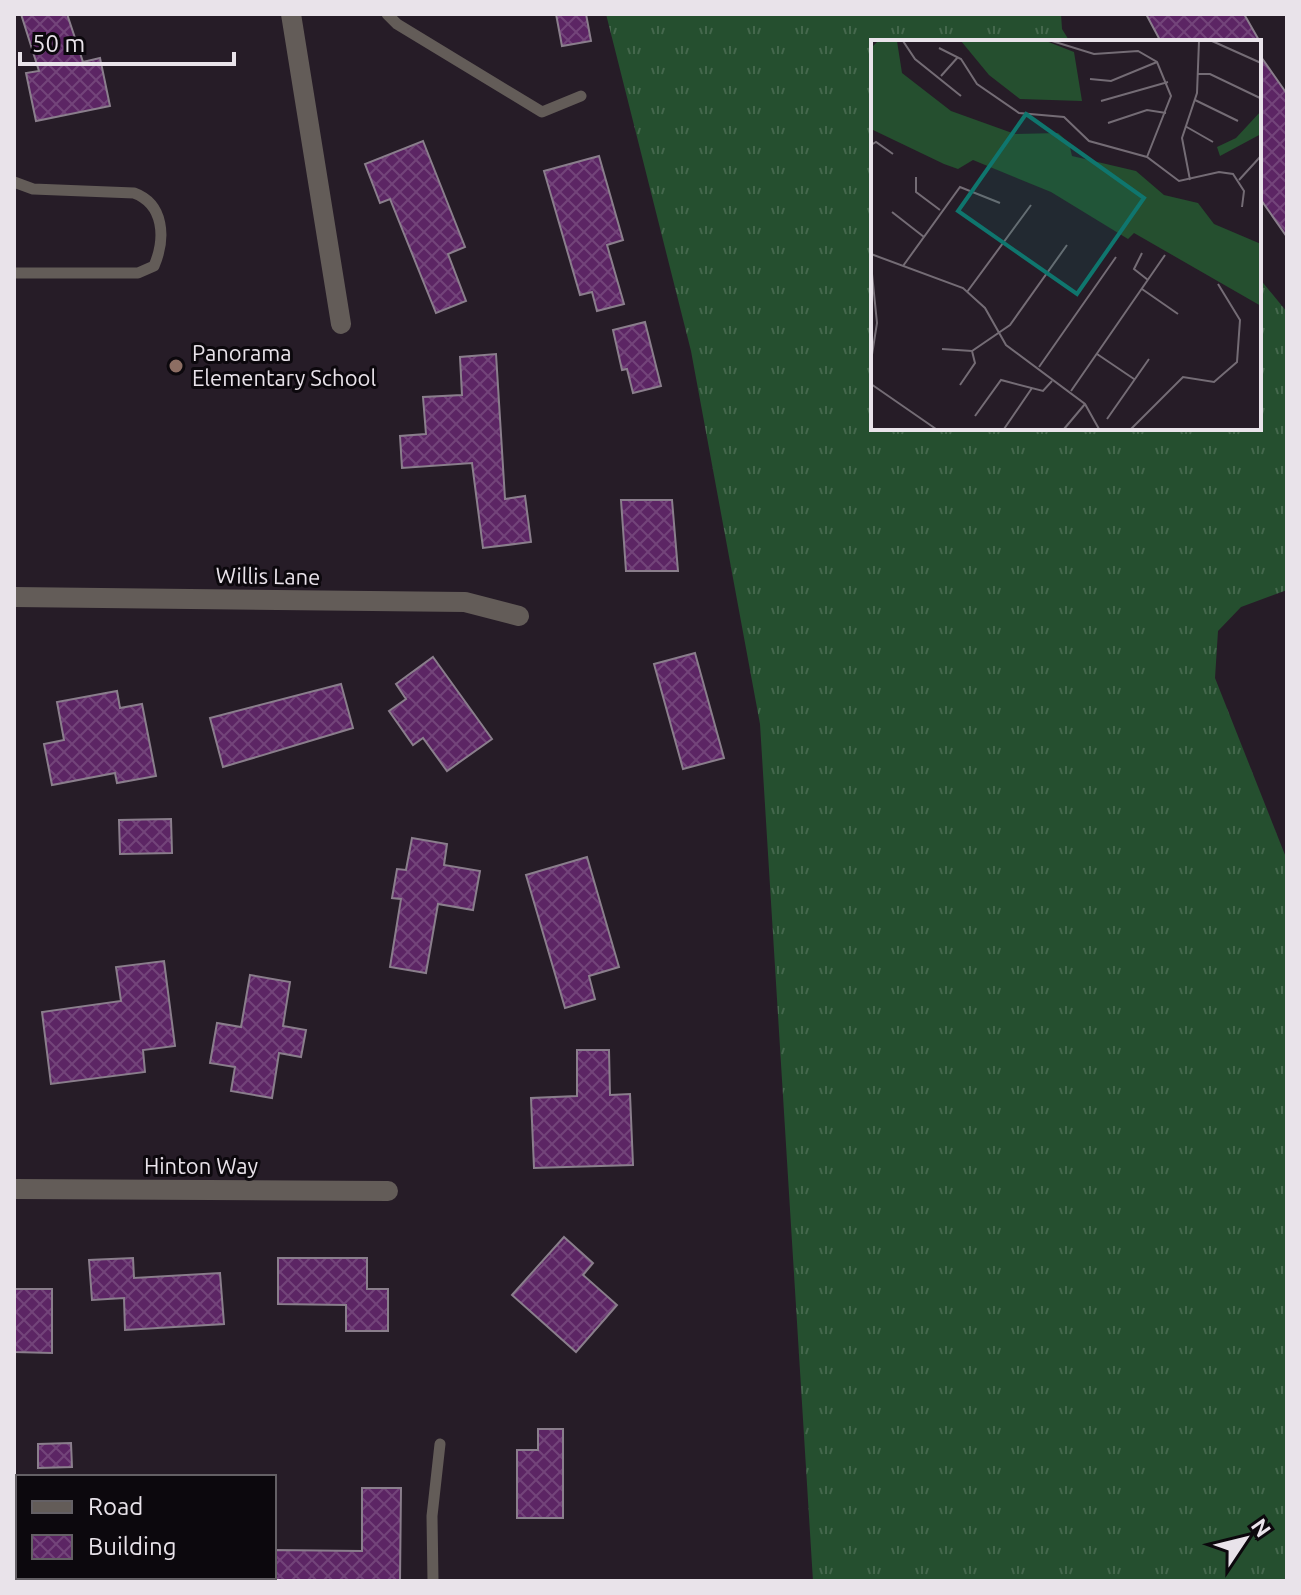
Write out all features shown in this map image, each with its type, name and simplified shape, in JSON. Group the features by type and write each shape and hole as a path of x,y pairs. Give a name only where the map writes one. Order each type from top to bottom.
{"street":[{"path":"291,14 341,324"},
{"name":"Willis Lane","path":"14,597 465,602 519,616"},
{"name":"Hinton Way","path":"14,1189 388,1191"}],"lane":[{"path":"387,14 397,24 542,112 581,96"},
{"path":"14,182 33,189 134,193 149,199 159,215 161,251 154,266 138,273 14,273"},
{"path":"433,1581 432,1516 440,1444"}],"green space":[{"path":"606,14 1061,14 1062,29 1069,40 871,40 871,430 1261,430 1261,280 1287,312 1287,590 1241,607 1218,631 1215,678 1287,860 1287,1581 813,1581 760,724 691,351"}],"building":[{"path":"21,14 67,14 83,62 100,58 110,106 36,121 26,73 39,71"},
{"path":"556,14 586,14 591,41 562,46"},
{"path":"1146,14 1244,14 1259,40 1160,40"},
{"path":"1261,57 1287,94 1287,237 1261,200"},
{"path":"423,141 465,247 448,254 466,301 436,313 390,199 380,203 365,164"},
{"path":"599,156 623,240 607,245 624,304 597,311 592,292 580,295 544,171"},
{"path":"645,322 661,386 633,393 627,369 622,370 613,330"},
{"path":"496,354 505,499 525,496 531,542 483,548 472,463 402,468 400,436 426,434 423,397 462,395 460,357"},
{"path":"621,500 672,500 678,571 626,571"},
{"path":"695,653 724,758 683,769 654,664"},
{"path":"433,657 492,739 447,771 423,738 413,745 389,711 406,699 396,684"},
{"path":"341,684 353,728 223,767 210,718"},
{"path":"117,691 120,708 142,704 156,776 117,783 115,773 52,785 44,744 64,740 57,702"},
{"path":"171,819 172,853 120,854 119,820"},
{"path":"412,838 447,844 444,865 480,871 473,910 438,904 426,973 390,967 401,899 392,898 397,869 406,870"},
{"path":"587,857 619,967 589,976 595,999 565,1008 526,875"},
{"path":"164,961 175,1046 143,1050 145,1072 51,1084 42,1012 121,1001 116,967"},
{"path":"250,975 290,982 283,1026 306,1030 301,1057 279,1053 272,1098 231,1091 235,1067 210,1063 217,1023 241,1027"},
{"path":"577,1050 609,1050 610,1095 630,1094 633,1165 534,1168 531,1098 577,1096"},
{"path":"564,1237 593,1263 583,1275 617,1305 576,1352 512,1295"},
{"path":"133,1258 134,1278 220,1273 224,1324 125,1330 124,1298 92,1300 89,1260"},
{"path":"278,1258 367,1258 367,1289 388,1289 388,1331 346,1331 346,1305 278,1304"},
{"path":"14,1289 52,1289 52,1353 14,1352"},
{"path":"538,1429 563,1429 563,1518 517,1518 517,1450 538,1450"},
{"path":"71,1443 72,1467 38,1468 38,1444"},
{"path":"362,1488 401,1488 400,1581 274,1581 276,1550 362,1551"}],"place":[{"name":"Panorama Elementary School","path":"176,366"}]}
